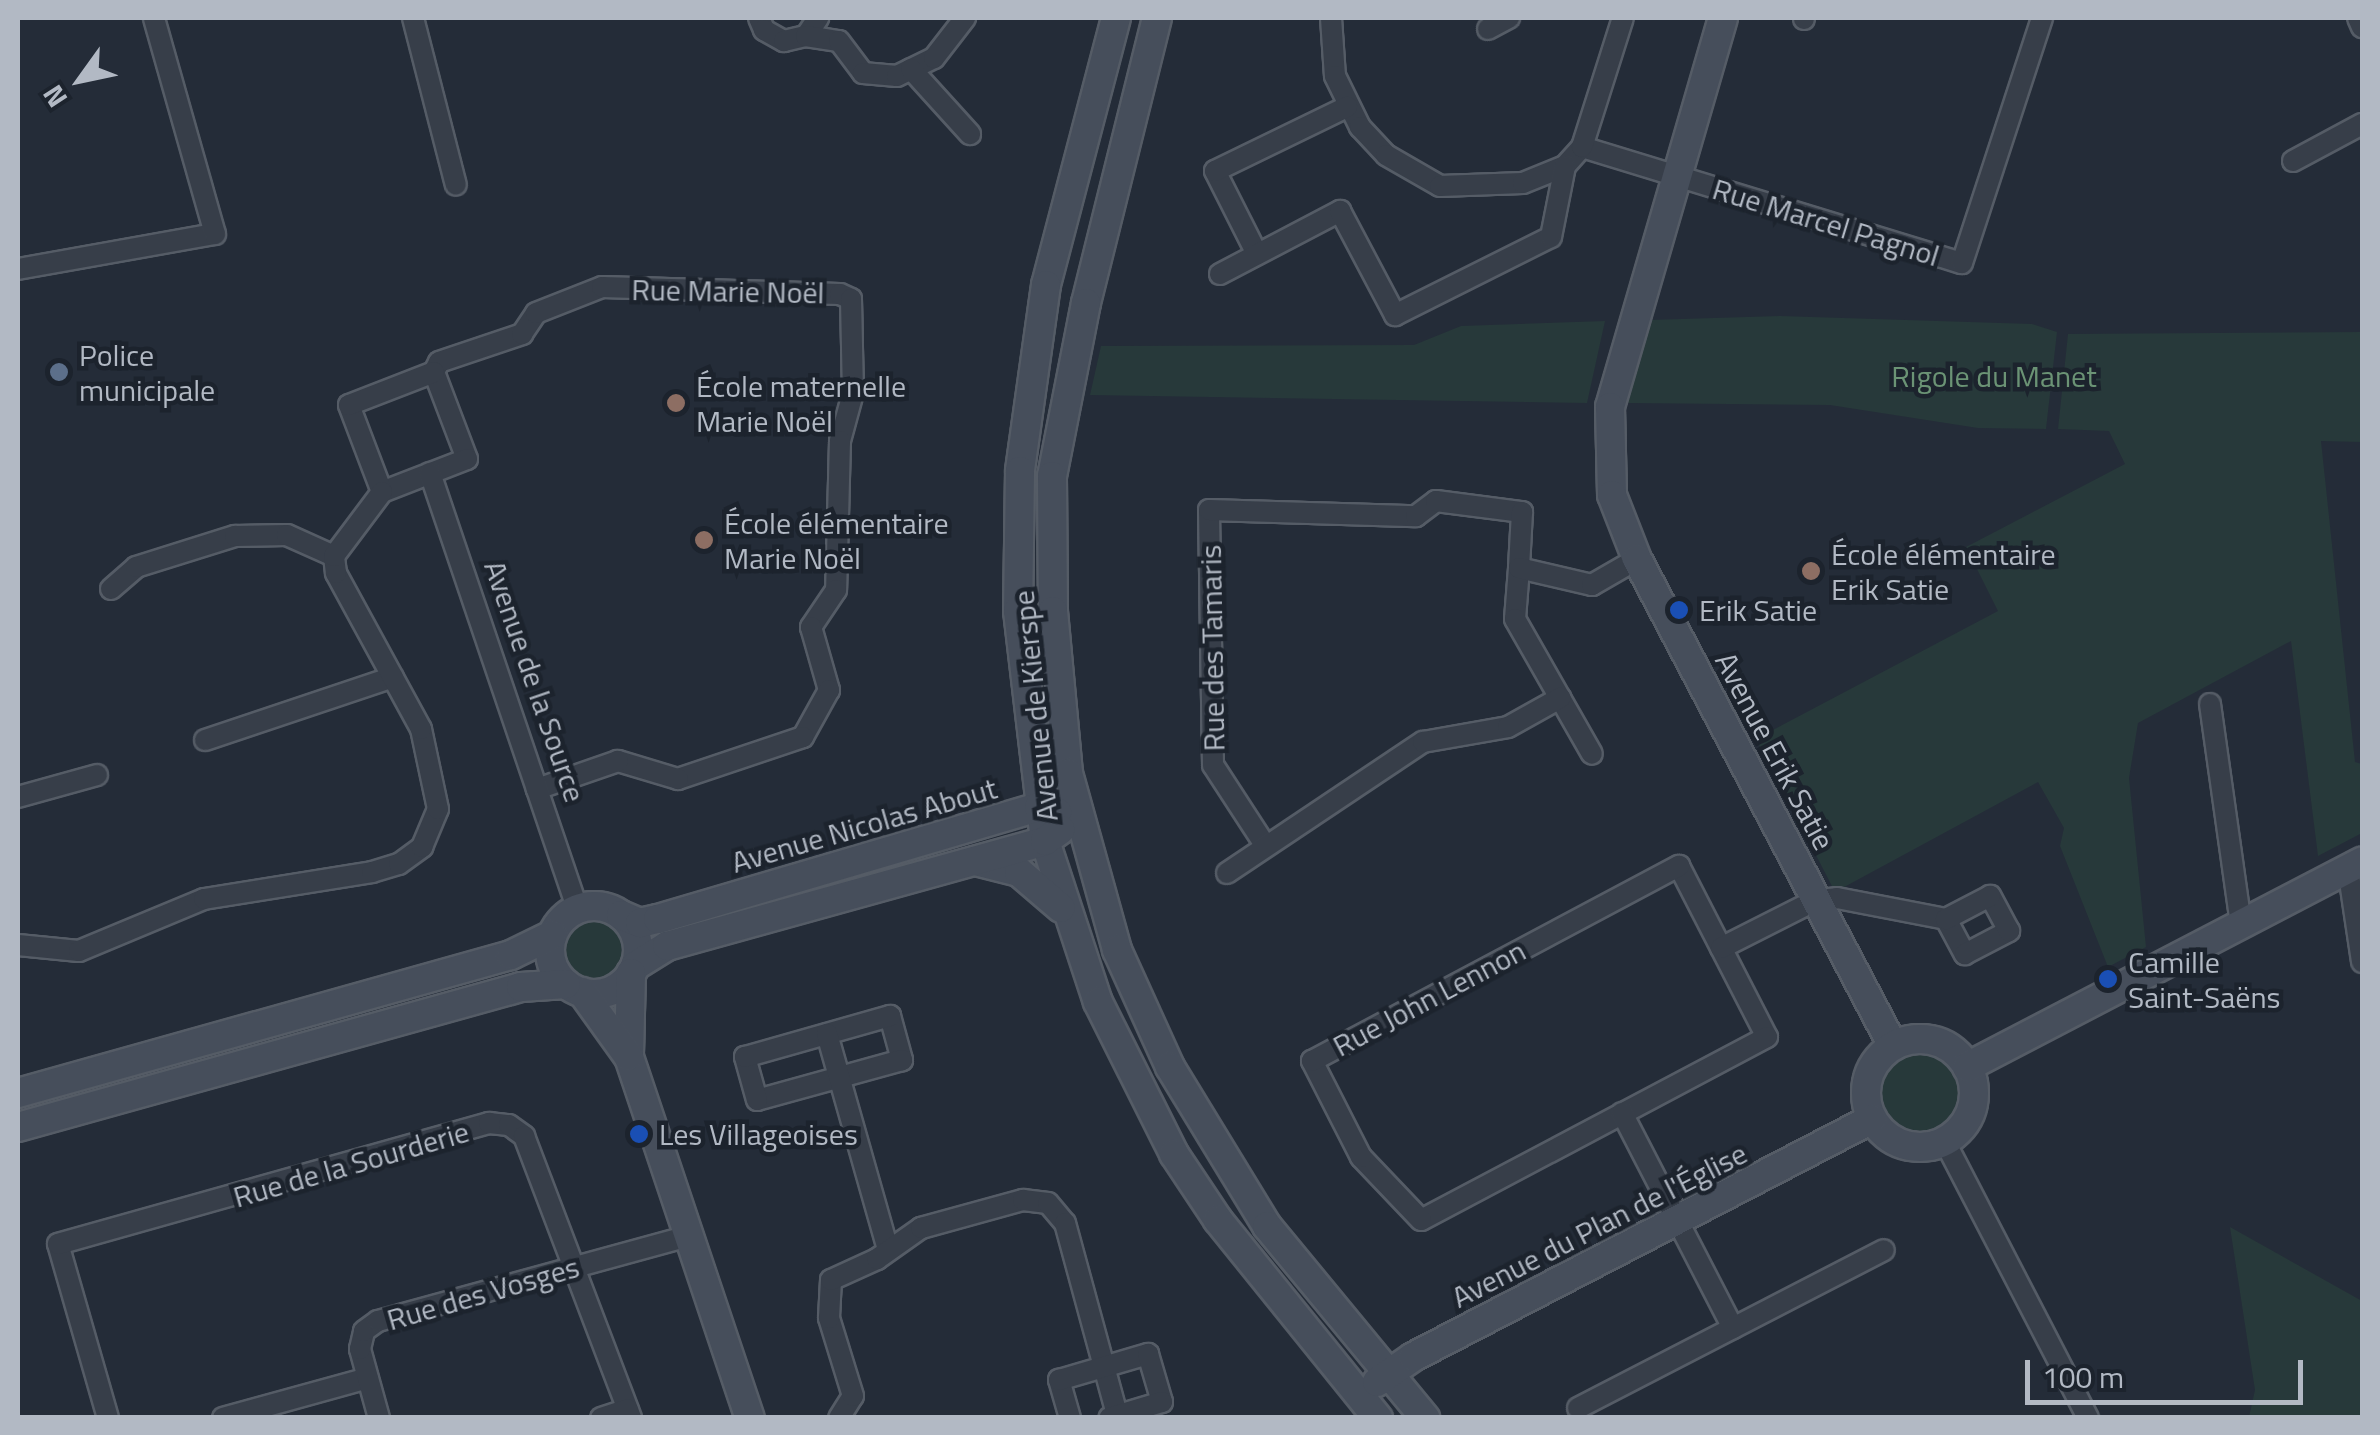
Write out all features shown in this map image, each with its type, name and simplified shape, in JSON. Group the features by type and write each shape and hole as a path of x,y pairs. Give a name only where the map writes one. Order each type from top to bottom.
{"main road":[{"name":"Avenue de Kierspe","path":"1060,830 1039,806 1018,611 1020,472 1046,285 1116,18"},
{"name":"Avenue de Kierspe","path":"1157,18 1086,303 1052,476 1060,830 1068,916 1098,1002 1174,1154 1218,1220 1370,1406"},
{"name":"Avenue Erik Satie","path":"1724,18 1673,175 1610,407 1612,495 1638,559 1894,1046"},
{"name":"Avenue Nicolas About","path":"578,909 605,907 640,923 658,919 1039,806"},
{"name":"Avenue Nicolas About","path":"18,1127 520,987 610,991 633,969 667,946 973,861 1060,830"},
{"path":"1060,830 1089,923 1135,1032 1170,1067 1267,1226 1425,1418"},
{"path":"973,861 1038,884 1068,916"},
{"path":"1967,1066 2356,864"},
{"path":"18,1093 511,955 552,935 578,909"},
{"path":"621,914 636,938 629,1057"},
{"path":"552,935 552,962 629,1057 750,1418"},
{"path":"1926,1039 1956,1053 1967,1066 1974,1100 1959,1132 1944,1142 1912,1148 1882,1132 1872,1119 1866,1086 1880,1056 1894,1046 1926,1039"},
{"name":"Avenue du Plan de l'Église","path":"1370,1406 1388,1372 1872,1119"}],"street":[{"path":"18,269 215,234 154,18"},
{"path":"413,18 456,185"},
{"path":"758,18 774,38 806,36 839,41 863,73 897,76 934,58 966,18"},
{"path":"806,36 818,18"},
{"path":"1331,18 1335,76 1347,107 1386,155 1440,186 1490,188 1566,166"},
{"path":"1488,29 1509,18"},
{"path":"1220,274 1340,210 1395,316 1551,236 1566,166 1582,146 1623,18"},
{"name":"Rue Marcel Pagnol","path":"1673,175 1962,263 2042,18"},
{"path":"2358,18 2362,27"},
{"path":"911,69 970,134"},
{"path":"1257,254 1215,170 1347,107"},
{"path":"2293,161 2362,124"},
{"path":"1582,146 1673,175"},
{"name":"Rue Marie Noël","path":"434,372 439,362 522,334 536,313 602,288 840,294 851,300 853,393 840,441 836,590 811,627 829,690 803,737 678,779 618,761 537,789"},
{"path":"18,944 79,951 204,899 399,864 422,847 438,809 421,729 336,573 334,556 382,492 468,459 434,372 348,405 382,492"},
{"name":"Avenue de la Source","path":"430,473 578,909"},
{"name":"Rue des Tamaris","path":"1265,845 1213,765 1209,510 1416,516 1436,501 1522,512 1515,618 1592,754"},
{"path":"111,589 136,567 235,536 287,535 334,556"},
{"path":"1518,568 1592,585 1638,559"},
{"path":"205,740 392,676"},
{"path":"1226,873 1423,742 1508,728 1560,698"},
{"path":"2210,704 2242,925"},
{"path":"18,797 97,775"},
{"path":"2356,864 2362,962"},
{"name":"Rue John Lennon","path":"1679,866 1767,1037 1622,1113 1421,1220 1361,1157 1312,1061 1679,866"},
{"path":"1722,948 1816,900 1837,898 1946,919"},
{"path":"890,1016 902,1060 840,1077 757,1100 745,1057 890,1016"},
{"path":"827,1034 888,1250"},
{"path":"1622,1113 1733,1328"},
{"name":"Rue de la Sourderie","path":"108,1418 58,1244 488,1123 508,1125 524,1136 629,1414"},
{"path":"1944,1142 2088,1418"},
{"path":"841,1417 853,1396 830,1318 832,1280 921,1228 1023,1200 1048,1203 1065,1223 1104,1367 1115,1417 1162,1402 1148,1354 1104,1367 1059,1380 1070,1418"},
{"name":"Rue des Vosges","path":"379,1418 360,1348 364,1331 378,1321 689,1236"},
{"path":"1578,1408 1884,1250"},
{"path":"223,1418 368,1378"},
{"path":"601,1418 629,1414"}],"green space":[{"name":"Rigole du Manet","path":"1780,316 2032,324 2057,332 2046,429 1978,428 1830,405 1628,403 1649,320"},
{"path":"1605,321 1587,403 1090,395 1101,346 1414,345 1461,326"},
{"path":"2362,332 2362,442 2321,441 2355,762 2362,764 2362,833 2318,856 2291,641 2138,723 2129,778 2146,947 2108,967 2060,846 2064,828 2038,782 1835,892 1756,739 1998,611 1966,547 2125,464 2109,431 2058,429 2068,334"},
{"path":"592,921 613,930 622,951 613,972 592,981 571,972 562,951 571,930"},
{"path":"1920,1055 1936,1058 1949,1067 1958,1080 1958,1112 1949,1125 1936,1134 1920,1137 1904,1134 1891,1125 1882,1112 1879,1096 1882,1080 1891,1067 1904,1058"},
{"path":"2230,1227 2362,1301 2362,1417 2249,1417 2255,1390"}],"place":[{"name":"Police municipale","path":"59,372"},
{"name":"École maternelle Marie Noël","path":"676,403"},
{"name":"École élémentaire Marie Noël","path":"704,540"},
{"name":"École élémentaire Erik Satie","path":"1811,571"},
{"name":"Erik Satie","path":"1679,610"},
{"name":"Camille Saint-Saëns","path":"2108,979"},
{"name":"Les Villageoises","path":"639,1134"}]}
